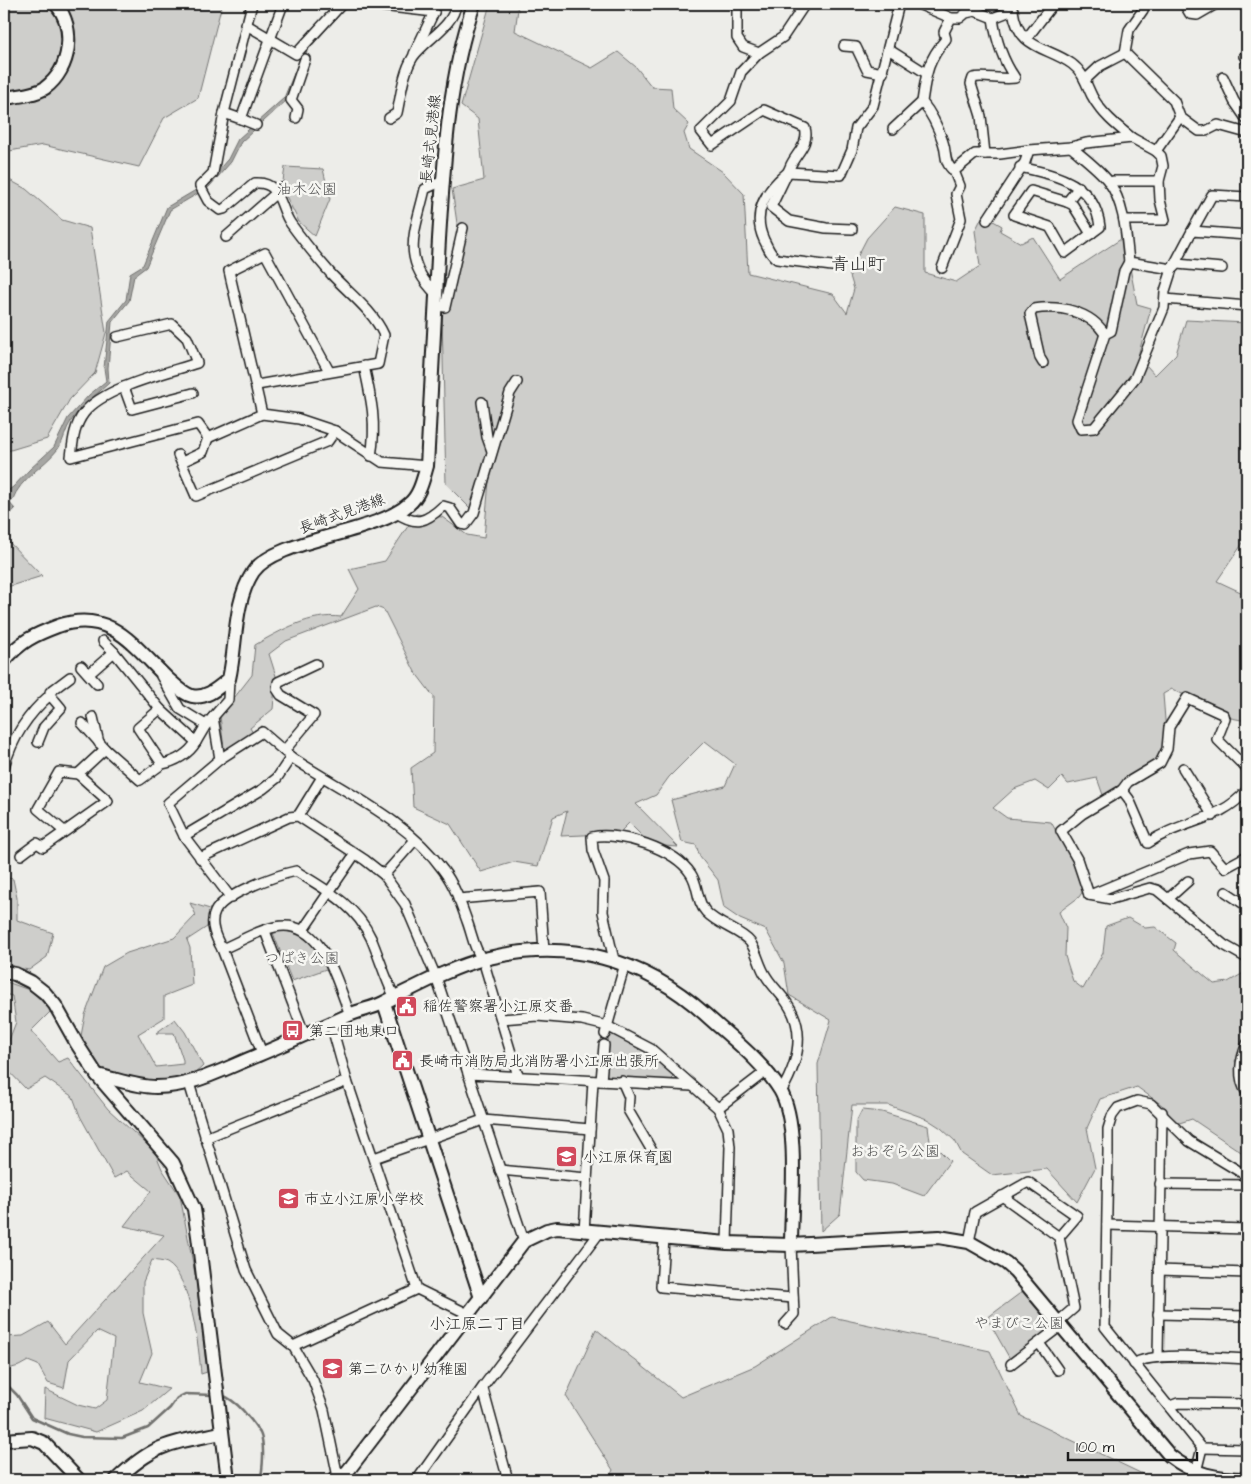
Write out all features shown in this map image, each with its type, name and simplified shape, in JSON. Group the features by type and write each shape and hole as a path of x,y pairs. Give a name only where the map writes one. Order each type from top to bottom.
{"street":[{"path":"4,98 29,94 45,88 58,74 66,59 68,39 67,26 56,4"},
{"path":"252,4 245,24 224,113 213,172 200,186 208,201 216,209 224,209 254,183 267,184 280,190 290,222 331,274 380,326 384,336 378,364 257,385"},
{"path":"242,119 283,4"},
{"path":"296,54 342,4"},
{"path":"364,4 433,8 417,44 404,82 397,113 389,118"},
{"path":"412,59 445,24 456,4"},
{"name":"長崎式見港線","path":"229,679 242,592 255,570 270,558 288,550 380,521 410,504 421,487 426,466 443,181 454,82 464,31 474,4"},
{"path":"737,4 737,38 743,47 759,53"},
{"path":"805,4 783,37 759,53 741,72 730,101 701,131 712,145 764,110 805,128 807,134 801,152 790,165 771,207 789,221 826,228 852,229"},
{"path":"832,266 778,259 772,256 758,227 758,216 764,200 775,183 788,172 841,175 852,150 856,128 873,106 883,73 899,4"},
{"path":"918,4 951,18 960,18 967,8 993,18 1013,10 1014,22 1027,38 1040,50 1071,63 1085,80 1092,97 1106,115 1132,138 1156,150 1161,156 1163,166 1159,181 1160,200 1165,220 1124,220"},
{"path":"1027,38 1054,4"},
{"path":"1125,53 1129,30 1143,10 1144,4"},
{"path":"1184,4 1190,14 1197,15 1216,4"},
{"path":"893,129 922,102 926,74 931,58 946,39 944,32 951,18"},
{"path":"985,154 981,116 971,84 973,78 978,76 1002,80 1015,78 1003,61 995,37 993,18"},
{"path":"245,24 296,54 310,59 291,100 298,109 296,118"},
{"path":"844,46 856,48 867,70 883,73"},
{"path":"888,49 926,74"},
{"path":"1085,80 1100,66 1125,53"},
{"path":"1125,53 1174,102 1180,117 1199,131 1206,131 1218,125 1247,133"},
{"path":"1223,77 1234,101 1247,120"},
{"path":"922,102 935,120 944,145 943,155 954,171 960,186 956,194 961,219 942,268"},
{"path":"224,113 256,125"},
{"path":"1156,150 1180,117"},
{"path":"954,171 975,154 1000,154 1071,147 1086,143 1132,138"},
{"path":"1071,147 1109,182 1124,220 1129,262 1124,271 1111,332 1104,334"},
{"path":"987,220 1025,162 1029,150"},
{"path":"1020,167 1063,177 1079,187 1094,206 1100,220 1100,227 1091,234 1066,253 1050,226 1014,215 1031,191 1073,205 1091,234"},
{"path":"443,181 425,189 411,252 422,280 436,300 445,307 464,228"},
{"path":"1109,182 1159,181"},
{"path":"1067,202 1079,187"},
{"path":"226,237 280,190"},
{"path":"1104,334 1077,420 1081,429 1094,428 1135,378 1164,308 1165,291 1172,269 1212,195 1247,197"},
{"path":"1192,231 1247,234"},
{"path":"262,414 257,385 240,312 234,298 229,271 265,253 329,371"},
{"path":"1129,262 1172,269"},
{"path":"1172,269 1177,264 1222,268"},
{"path":"1165,299 1247,306"},
{"path":"1043,364 1030,314 1034,309 1047,307 1077,312 1095,321 1104,334"},
{"path":"116,337 172,324 187,338 197,363 124,387 85,412 74,430 71,457 198,424 208,438"},
{"path":"364,366 373,407 375,434 371,456"},
{"path":"395,512 408,520 418,522 431,518 443,506 450,508 461,524 465,525 474,513 510,393 517,382"},
{"path":"124,387 132,409 193,393"},
{"path":"482,402 487,437 492,451"},
{"path":"335,431 328,442 196,496 180,458 203,452 208,438 262,414 299,419 335,431 382,462 426,466"},
{"path":"4,660 32,635 70,622 95,622 120,631 178,688 192,696 210,694 229,679"},
{"path":"103,641 160,709 196,742"},
{"path":"88,674 114,652"},
{"path":"184,836 263,789 277,778 288,754 314,715 280,695 276,689 278,682 316,664"},
{"path":"81,666 97,684"},
{"path":"155,666 180,709 206,725"},
{"path":"4,767 8,754 28,718 50,695 50,692 70,676"},
{"path":"82,724 102,746 140,780 162,764 170,763 192,750 206,725 228,700 229,679"},
{"path":"38,742 44,727 61,708 50,695"},
{"path":"1089,895 1077,859 1061,831 1082,814 1122,790 1128,782 1160,763 1167,748 1169,726 1187,698 1224,715 1225,719 1217,739 1247,769"},
{"path":"160,709 138,728 162,764"},
{"path":"94,717 102,746"},
{"path":"213,717 220,759"},
{"path":"231,898 184,836 168,803 220,759 262,732 288,754 365,803 415,840 444,871 458,899 478,954 483,960 518,1076"},
{"path":"78,774 102,746"},
{"path":"1183,768 1213,816"},
{"path":"21,855 37,843 42,847 108,802 78,774 59,772 38,809 64,831"},
{"path":"200,858 289,818 298,816 322,777"},
{"path":"1122,790 1148,842 1161,833 1213,816 1227,809 1247,790"},
{"path":"298,816 384,875 405,904 436,977 524,1241"},
{"path":"606,1030 620,962 603,912 604,881 593,850 592,838 605,834 649,844 675,860 692,874 701,906 714,920 750,941 760,967 786,1001 796,1024 798,1047 796,1063 781,1092"},
{"path":"384,875 415,840"},
{"path":"1089,895 1189,854 1210,851 1225,868 1247,856"},
{"path":"303,930 355,854"},
{"path":"262,1054 222,949 214,935 214,912 222,902 268,878 296,871 330,891 347,905 370,936 429,1138 481,1298"},
{"path":"1168,900 1188,881"},
{"path":"1089,895 1112,899 1150,888 1157,890 1224,945 1247,958"},
{"path":"458,899 540,892 544,951"},
{"path":"1226,892 1247,906"},
{"path":"222,949 284,925 303,930 323,951 350,1014"},
{"path":"266,931 305,1036"},
{"path":"97,1075 156,1087 189,1083 305,1036 350,1014 389,999 436,977 483,960 521,952 544,951 620,962 638,968 675,989 765,1072 781,1092 792,1127 791,1245 794,1314 785,1324"},
{"path":"4,972 16,974 31,982 45,993 55,1005 97,1075 173,1163 186,1188 194,1209 198,1236 228,1480"},
{"path":"502,1019 537,1016 582,1020 651,1049 718,1108 728,1129 730,1147 727,1243"},
{"path":"331,1024 417,1289 468,1314"},
{"path":"584,1232 590,1129 604,1044"},
{"path":"1247,1044 1242,1060 1241,1074 1243,1086 1247,1093"},
{"path":"718,1108 765,1072"},
{"path":"468,1074 692,1086"},
{"path":"205,1138 348,1081"},
{"path":"622,1081 629,1098 628,1110 655,1156"},
{"path":"189,1083 246,1270 278,1334 293,1346 313,1380 324,1410 343,1477"},
{"path":"1202,1448 1105,1327 1108,1129 1112,1116 1118,1108 1137,1101 1151,1104 1162,1112 1189,1141 1247,1176"},
{"path":"1158,1356 1162,1112"},
{"path":"374,1158 483,1120 590,1129"},
{"path":"500,1170 587,1178"},
{"path":"968,1242 975,1212 1028,1182 1077,1216 1059,1237"},
{"path":"1160,1184 1247,1185"},
{"path":"1002,1196 1059,1237 1074,1308 1039,1343 1011,1364"},
{"path":"1106,1225 1247,1229"},
{"path":"343,1477 524,1241 547,1230 557,1228 584,1232 727,1243 791,1245 922,1237 968,1242 1006,1263 1015,1271 1159,1444 1179,1463 1210,1477 1247,1479"},
{"path":"417,1480 600,1232"},
{"path":"664,1238 661,1287 793,1298"},
{"path":"1159,1270 1247,1273"},
{"path":"293,1346 417,1289"},
{"path":"1158,1314 1247,1316"},
{"path":"1039,1343 1058,1370"},
{"path":"1134,1364 1140,1359 1158,1356 1247,1359"},
{"path":"484,1389 508,1480"},
{"path":"1170,1406 1178,1403 1247,1404"},
{"path":"116,1480 133,1464 156,1448 170,1443 222,1434"},
{"path":"4,1440 32,1438 44,1443 79,1480"},
{"path":"1196,1472 1202,1448"},
{"path":"1202,1448 1247,1449"}],"green space":[{"path":"4,4 222,4 198,98 164,118 139,167 43,145 4,152"},
{"path":"490,4 512,4 518,9 515,31 592,68 618,52 636,67 652,87 671,88 673,109 689,124 684,133 689,149 723,172 744,194 748,273 833,294 847,313 854,289 849,273 867,238 895,207 925,215 925,273 956,282 980,266 975,231 983,215 1002,226 1000,231 1021,243 1033,237 1060,279 1124,237 1137,304 1151,308 1138,356 1155,375 1176,354 1186,320 1247,323 1247,540 1245,540 1217,581 1247,595 1247,721 1231,718 1172,689 1163,694 1167,746 1150,769 1103,795 1097,778 1068,784 1062,777 1049,790 1035,781 1014,789 993,808 1007,818 1051,822 1087,885 1079,897 1059,912 1066,928 1065,956 1073,981 1083,989 1103,953 1106,926 1128,918 1145,928 1155,927 1176,943 1174,950 1214,984 1228,982 1247,971 1243,1023 1247,1042 1235,1061 1247,1082 1247,1156 1192,1119 1173,1125 1166,1108 1137,1087 1100,1099 1087,1128 1095,1168 1077,1202 1047,1169 992,1175 962,1154 955,1141 941,1128 927,1119 888,1105 852,1105 840,1214 821,1231 818,1064 831,1020 789,995 784,963 766,930 740,919 724,908 718,880 700,857 696,845 682,842 671,800 725,786 735,764 705,741 669,777 656,795 636,804 678,847 651,845 629,823 613,839 605,834 561,836 567,811 553,817 538,866 514,862 481,872 450,824 413,807 411,768 433,753 434,697 415,672 384,610 376,607 286,641 269,654 276,676 273,709 250,728 258,741 224,749 220,716 252,675 255,645 286,628 307,620 330,616 341,617 359,589 349,569 385,561 416,514 442,517 467,535 484,538 489,481 470,508 446,484 442,318 459,237 452,189 484,180 478,119 461,106"},
{"name":"油木公園","path":"285,167 323,169 330,199 315,236 299,222 282,188"},
{"path":"4,177 26,189 62,220 90,228 106,333 95,373 70,399 47,439 4,452"},
{"path":"4,537 42,576 4,588"},
{"path":"4,877 13,879 17,898 17,920 53,933 47,957 29,970 4,966"},
{"path":"190,903 210,909 207,927 187,940 190,948 192,985 164,996 164,1018 138,1034 156,1067 183,1064 174,1033 156,1033 175,1019 185,1032 203,1066 188,1078 173,1083 156,1083 138,1078 127,1083 105,1077 80,1041 85,1015 103,967 127,953 174,938 196,915"},
{"name":"つばき公園","path":"277,930 286,931 308,941 318,953 326,969 292,981 273,933"},
{"path":"4,981 32,991 51,1011 31,1031 58,1062 68,1058 108,1109 155,1152 162,1169 180,1196 196,1279 207,1372 201,1374 196,1331 188,1297 182,1282 175,1270 167,1263 152,1260 143,1282 143,1313 152,1353 140,1382 169,1389 143,1411 96,1432 44,1418 45,1389 78,1405 95,1409 107,1400 114,1339 97,1331 69,1360 64,1388 48,1383 38,1365 28,1361 8,1369 4,1365 4,1337 23,1336 48,1322 65,1344 164,1235 124,1226 151,1191 127,1171 114,1178 80,1116 73,1097 45,1078 26,1089 4,1066 4,1053 16,1022 12,996 4,994"},
{"path":"609,1032 648,1052 675,1076 670,1081 605,1076"},
{"name":"おおぞら公園","path":"862,1110 882,1112 928,1126 930,1141 950,1161 924,1196 892,1184 863,1180 856,1172 856,1122"},
{"name":"やまびこ公園","path":"1023,1291 1053,1327 1010,1359 987,1318"},
{"path":"832,1317 990,1351 1021,1416 1155,1480 608,1480 613,1470 566,1396 596,1329 681,1397 755,1366"}],"shaded area":[{"path":"344,4 349,4 307,51 287,100 241,142 231,162 209,187 170,210 146,267 134,276 129,301 112,322 108,368 109,383 75,416 69,424 62,443 52,456 21,485 12,501 8,498 7,500 15,509 4,521 4,493 13,487 54,447 68,418 89,395 106,381 104,368 109,321 126,300 130,273 143,265 167,207 206,184 228,159 238,139 284,98 304,49"}],"waterway":[{"path":"4,1382 17,1395 32,1418 68,1434 82,1437 122,1438 148,1428 170,1408 177,1398 185,1394 213,1395"},
{"path":"221,1395 238,1405 262,1437 263,1456 260,1480"}],"place":[{"name":"稲佐警察署小江原交番","path":"407,1006"},
{"name":"第二団地東口","path":"293,1031"},
{"name":"長崎市消防局北消防署小江原出張所","path":"403,1061"},
{"name":"小江原保育園","path":"567,1157"},
{"name":"市立小江原小学校","path":"288,1199"},
{"name":"第二ひかり幼稚園","path":"332,1369"}],"district":[{"name":"青山町","path":"858,264"},
{"name":"小江原二丁目","path":"477,1324"}]}
